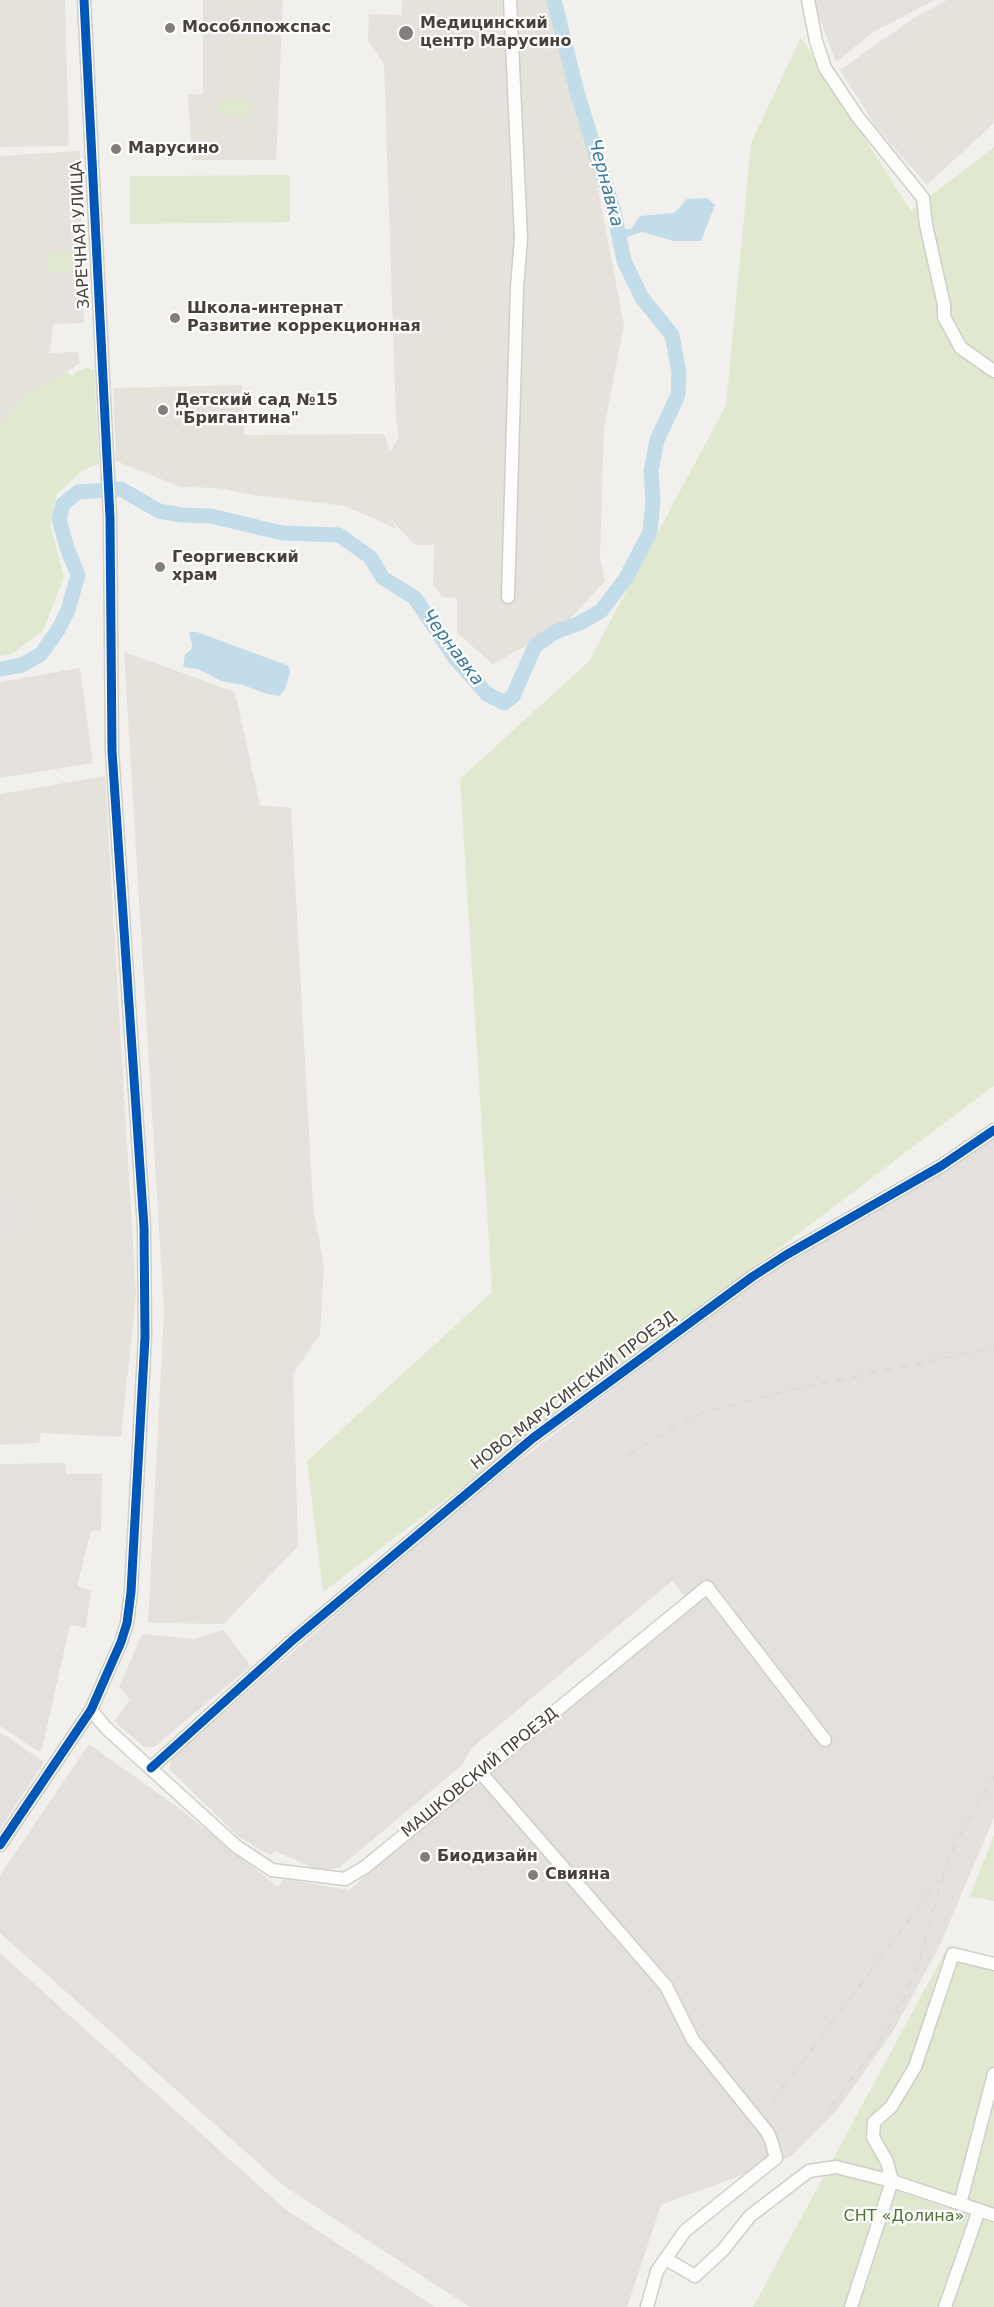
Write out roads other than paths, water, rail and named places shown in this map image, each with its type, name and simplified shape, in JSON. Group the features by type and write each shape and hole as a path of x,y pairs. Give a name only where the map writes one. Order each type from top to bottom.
{"street":[{"name":"ЗАРЕЧНАЯ УЛИЦА","path":"0,1845 91,1710 121,1642 129,1613 146,1302 144,1227 113,761 110,518 84,0"},
{"path":"508,597 517,288 521,238 510,0"},
{"path":"808,0 816,41 825,68 857,116 923,198 926,225 944,304 944,316 961,348 994,371"},
{"name":"НОВО-МАРУСИНСКИЙ ПРОЕЗД","path":"151,1768 294,1640 532,1438 752,1277 941,1166 994,1130"},
{"name":"МАШКОВСКИЙ ПРОЕЗД","path":"91,1710 106,1728 236,1846 272,1869 345,1879 365,1868 707,1587 825,1740"},
{"path":"481,1773 666,1986 693,2040 768,2133 776,2157 685,2230 657,2271 647,2307"},
{"path":"851,2307 892,2181 887,2162 873,2137 874,2122 891,2107 915,2067 953,1954 994,1964"},
{"path":"960,2204 994,2074"},
{"path":"666,2259 696,2276 723,2250 750,2216 809,2171 836,2167 892,2181 994,2215"},
{"path":"945,2307 979,2210"}],"water":[{"path":"707,198 715,205 701,241 674,241 642,232 624,238 624,229 631,229 640,216 674,213 687,199"},
{"path":"189,632 197,632 289,666 290,673 285,689 279,696 264,693 243,685 221,681 198,669 183,667 185,654 191,650 192,645"}],"waterway":[{"name":"Чернавка","path":"0,669 22,665 41,654 58,630 68,610 78,575 59,519 63,504 78,492 121,489 159,511 211,516 282,533 339,535 370,557 383,578 415,598 455,658 487,694 504,703 513,696 535,646 555,632 580,623 601,611 626,578 650,532 653,499 651,471 657,440 678,395 679,373 672,335 642,298 624,261 614,212 577,92 554,0"}],"railway":[{"path":"628,1455 675,1426 705,1412 794,1389 994,1348"},
{"path":"830,2108 883,2038 900,2007 919,1963 946,1865 958,1838 994,1776"},
{"path":"772,2102 938,1881"}],"place":[{"name":"Мособлпожспас","path":"170,28"},
{"name":"Медицинский центр Марусино","path":"406,33"},
{"name":"Марусино","path":"116,149"},
{"name":"Школа-интернат Развитие коррекционная","path":"175,318"},
{"name":"Детский сад №15 \"Бригантина\"","path":"163,410"},
{"name":"Георгиевский храм","path":"160,567"},
{"name":"Биодизайн","path":"425,1857"},
{"name":"Свияна","path":"533,1875"}],"park label":[{"name":"СНТ «Долина»","path":"904,2217"}]}
